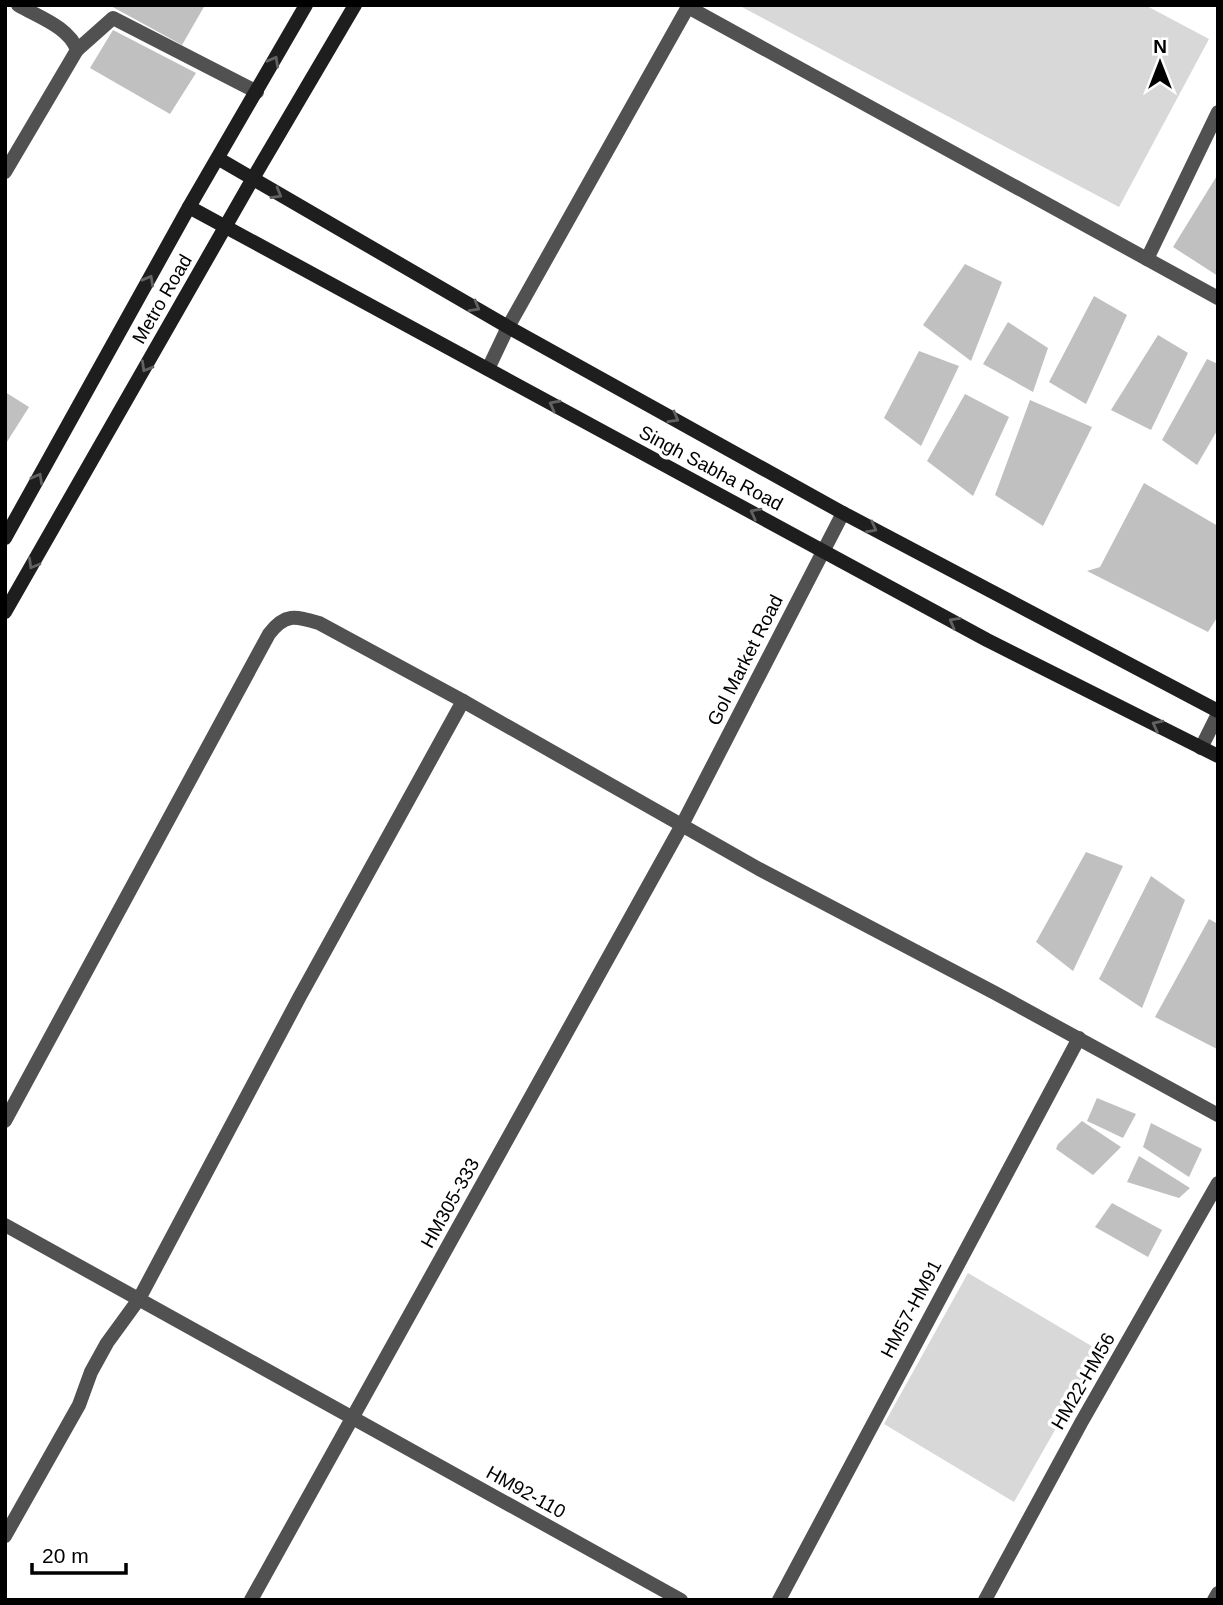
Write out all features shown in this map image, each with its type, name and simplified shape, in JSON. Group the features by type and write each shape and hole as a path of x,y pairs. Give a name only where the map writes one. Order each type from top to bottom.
{"street":[{"path":"18,5 64,31 74,40 77,50"},
{"name":"Metro Road","path":"5,538 189,207 306,5"},
{"name":"Metro Road","path":"5,612 355,5"},
{"path":"488,369 508,327 688,6 1218,298"},
{"path":"5,172 77,50 113,18 257,92"},
{"path":"1147,259 1218,112"},
{"name":"Singh Sabha Road","path":"219,159 508,327 843,513 1218,713"},
{"name":"Singh Sabha Road","path":"189,207 988,640 1218,756"},
{"name":"Gol Market Road","path":"682,825 843,513"},
{"path":"5,1121 262,646 278,622 287,618 319,623 463,701 759,869 1079,1038 1218,1115"},
{"path":"5,1536 79,1405 91,1372 107,1343 139,1299 312,974 463,701"},
{"path":"1201,748 1218,713"},
{"name":"HM305-333","path":"251,1600 682,825"},
{"name":"HM57-HM91","path":"779,1600 1079,1038"},
{"name":"HM22-HM56","path":"985,1600 1081,1423 1218,1183"},
{"name":"HM92-110","path":"5,1225 681,1600"},
{"path":"1214,1600 1218,1593"}],"shaded area":[{"path":"738,5 1145,5 1209,39 1119,207"},
{"path":"968,1273 1100,1351 1014,1502 884,1424"}],"building":[{"path":"109,5 205,5 182,45"},
{"path":"113,30 196,73 170,114 90,68"},
{"path":"1218,174 1218,276 1173,247"},
{"path":"965,264 1002,282 971,361 923,325"},
{"path":"1094,296 1127,315 1086,404 1049,382"},
{"path":"1008,322 1048,348 1033,392 983,364"},
{"path":"1158,335 1188,353 1151,430 1111,410"},
{"path":"919,351 959,366 921,446 884,418"},
{"path":"1207,359 1218,364 1218,429 1197,465 1162,440"},
{"path":"5,392 29,407 5,445"},
{"path":"965,394 1009,417 973,496 927,461"},
{"path":"1030,400 1092,427 1043,526 995,495"},
{"path":"1144,483 1218,526 1218,616 1208,632 1087,571 1100,567"},
{"path":"1086,852 1123,866 1073,971 1036,942"},
{"path":"1151,876 1185,900 1142,1008 1099,979"},
{"path":"1209,919 1218,924 1217,1049 1155,1017"},
{"path":"1097,1098 1136,1114 1123,1138 1087,1121"},
{"path":"1082,1121 1121,1147 1093,1175 1056,1149"},
{"path":"1151,1123 1202,1149 1189,1177 1143,1147"},
{"path":"1139,1156 1190,1188 1179,1198 1127,1182"},
{"path":"1112,1203 1162,1230 1148,1257 1095,1227"}]}
